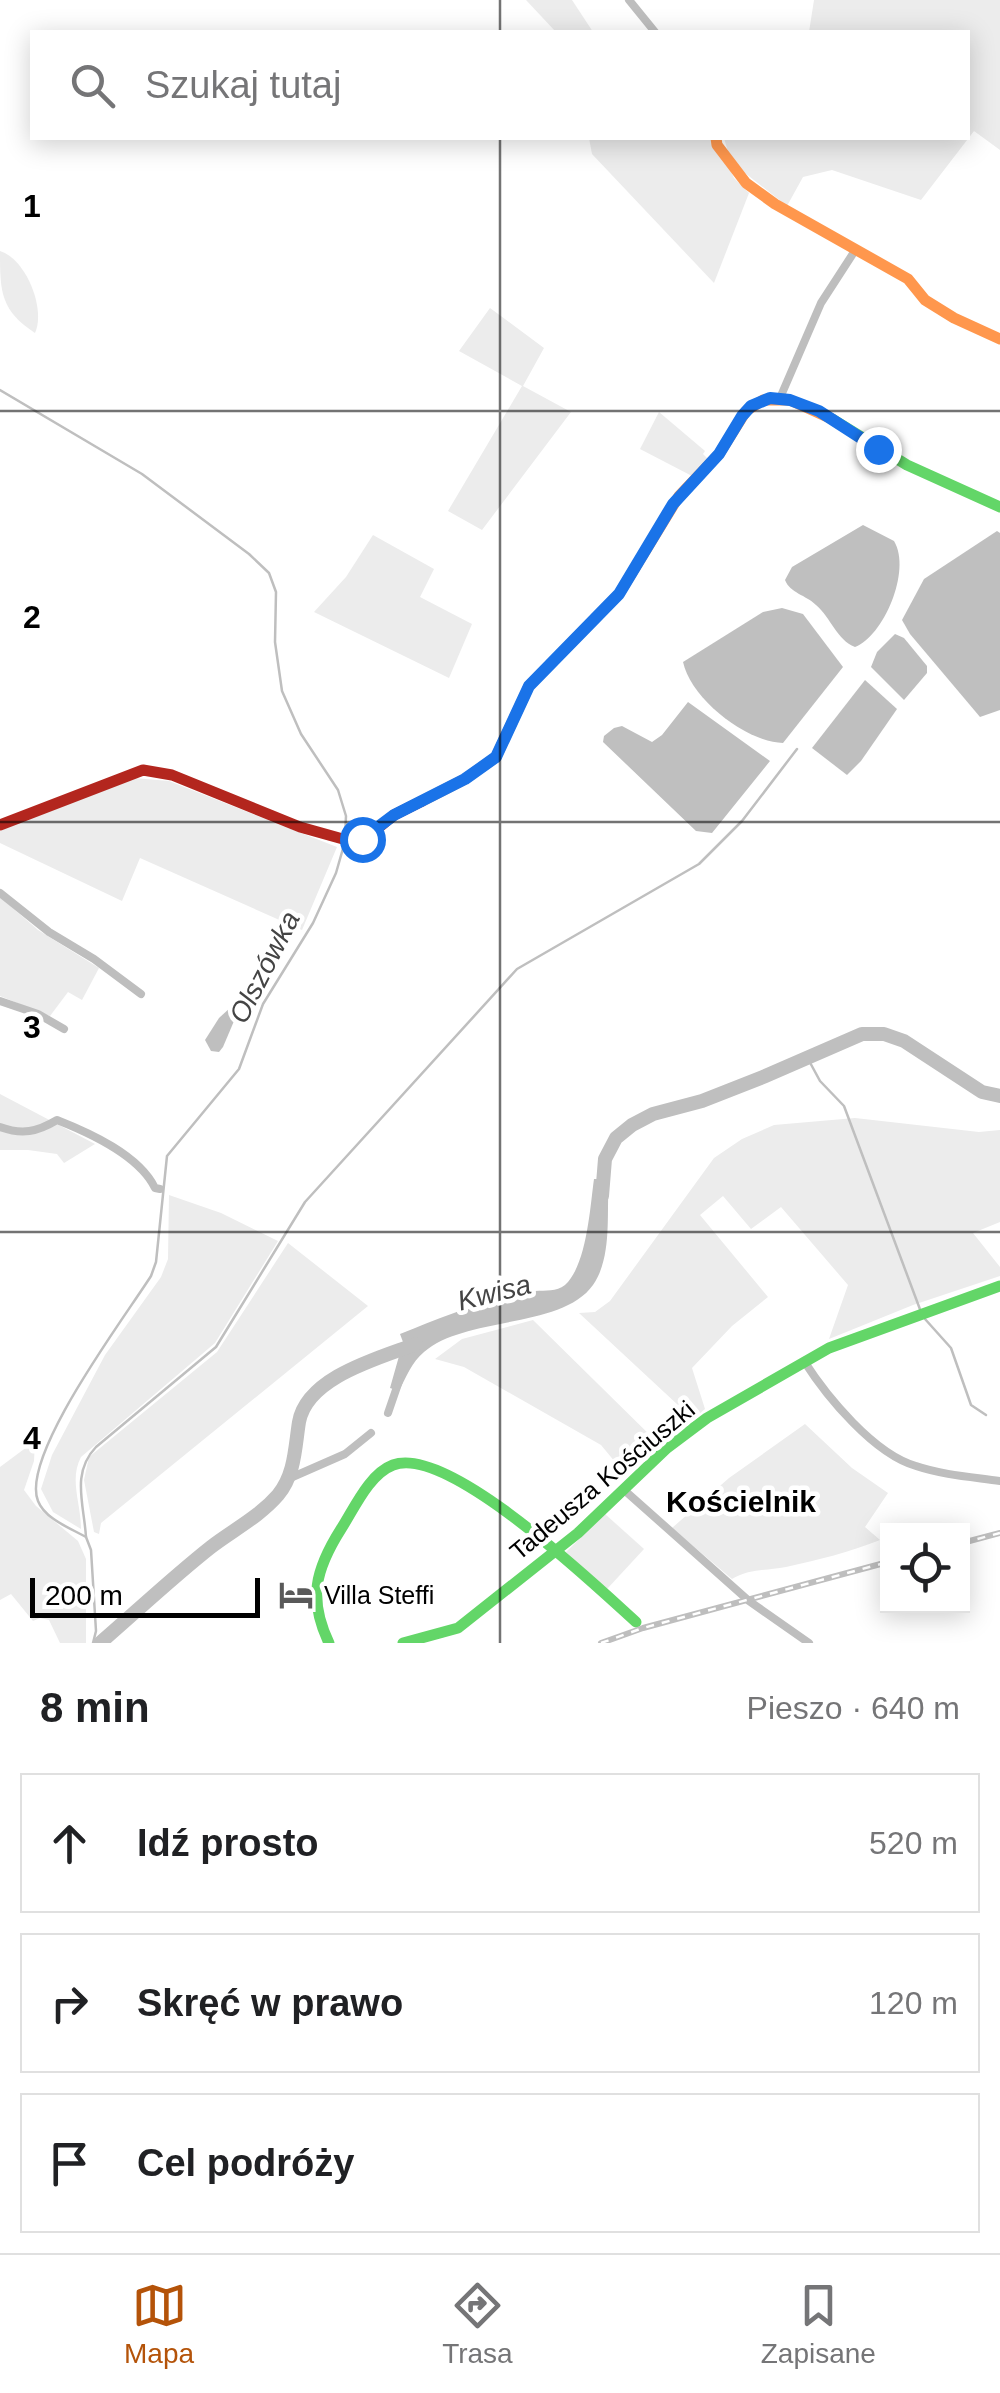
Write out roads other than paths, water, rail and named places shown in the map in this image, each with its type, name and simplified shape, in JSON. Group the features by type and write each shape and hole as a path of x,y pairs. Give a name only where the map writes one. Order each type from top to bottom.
{"street":[{"path":"628,0 652,30"},
{"path":"717,140 746,182 775,204 908,279 925,300 954,318 1000,339"},
{"path":"780,398 821,304 856,248"},
{"path":"0,825 143,770 172,775 334,840 366,838 394,815 465,779 496,757 529,686 619,594 673,504 719,454 742,416 756,404 780,398 819,411 907,465 1000,507"},
{"path":"0,893 48,932 94,959 141,994"},
{"path":"0,1001 64,1028"},
{"path":"0,1126 17,1133 42,1129 57,1120 134,1162 160,1189"},
{"name":"Tadeusza Kościuszki","path":"403,1643 458,1628 707,1418 838,1344 1000,1286"},
{"path":"804,1361 888,1453 914,1466 1000,1482"},
{"path":"329,1643 315,1612 315,1593 335,1538 381,1472 396,1463 408,1462 442,1472 490,1499 636,1622"},
{"path":"623,1489 749,1602 809,1643"}],"waterway":[{"name":"Olszówka","path":"0,390 142,474 269,573 276,592 275,642 282,691 301,734 338,790 346,816 345,837"},
{"path":"86,1537 81,1478 88,1457 216,1347 305,1202 517,969 699,864 742,821 797,749"},
{"name":"Olszówka","path":"93,1643 96,1631 91,1550 86,1537 52,1518 38,1501 37,1480 44,1453 78,1387 151,1276 156,1262 167,1156 239,1069 263,1004 313,923 344,845"},
{"name":"Kwisa","path":"602,1196 605,1159 616,1138 632,1125 653,1114 702,1101 763,1077 862,1034 884,1034 904,1041 982,1092 1000,1096"},
{"path":"807,1057 820,1081 844,1106 921,1312"},
{"path":"925,1319 951,1348 971,1405 986,1415"},
{"name":"Kwisa","path":"100,1643 197,1558 278,1495 291,1470 299,1422 315,1393 347,1371 416,1344"},
{"path":"388,1413 399,1381"},
{"path":"288,1479 345,1454 371,1433"}],"railway":[{"path":"970,1541 1000,1533"},
{"path":"601,1643 643,1628 880,1564"}],"place":[{"name":"Villa Steffi","path":"296,1595"}],"district":[{"name":"Kościelnik","path":"741,1502"}]}
